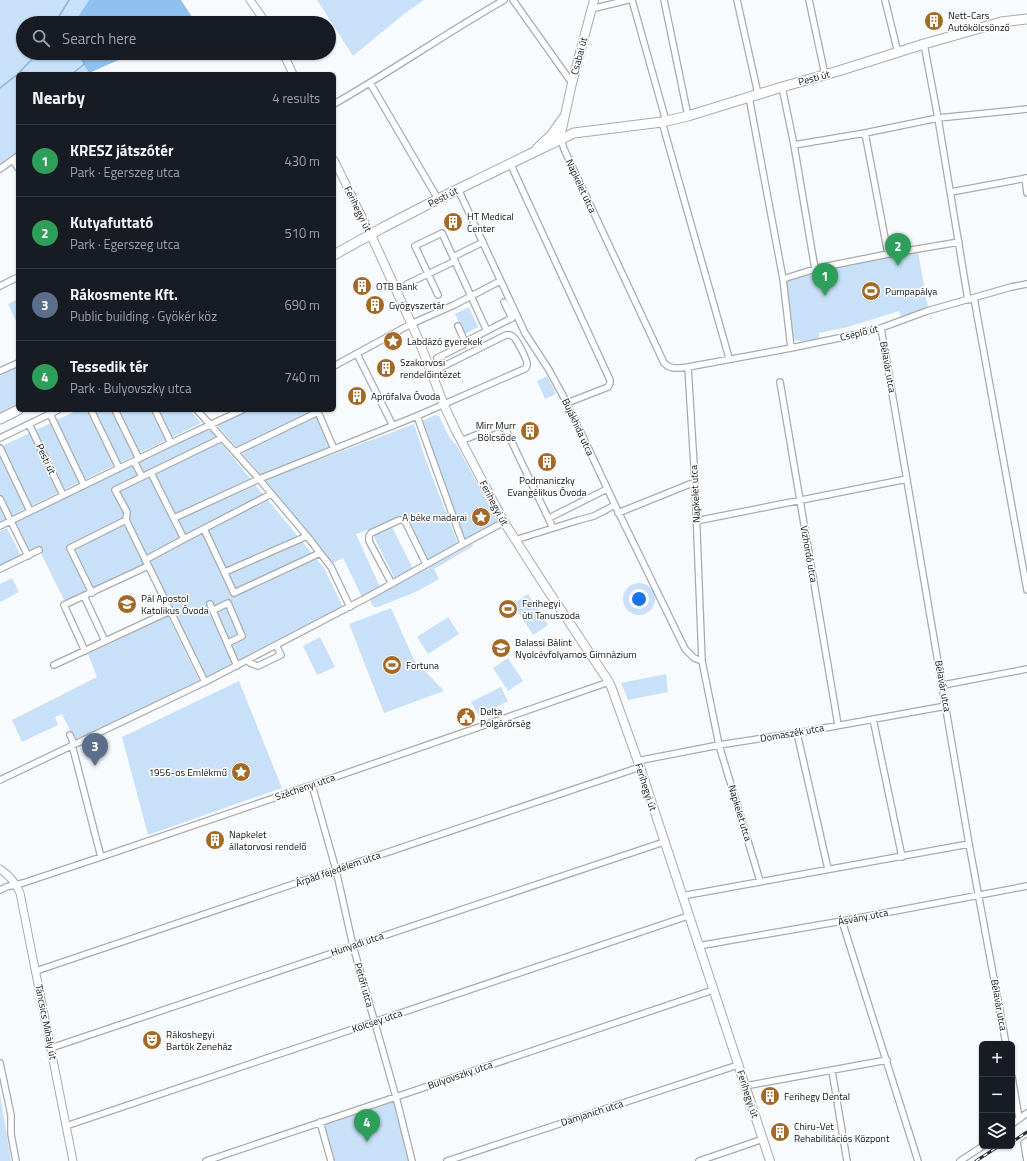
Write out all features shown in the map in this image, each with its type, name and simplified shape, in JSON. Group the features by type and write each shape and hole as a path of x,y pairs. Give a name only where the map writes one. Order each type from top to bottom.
{"main road":[{"name":"Csabai út","path":"561,137 572,83 594,0"},
{"name":"Pesti út","path":"336,254 458,189 512,167 530,154 561,137 599,130 664,122 688,116 924,44 1001,22 1027,19"},
{"name":"Csabai út","path":"530,154 546,140 566,112"},
{"name":"Ferihegyi út","path":"370,235 432,372 444,405 504,522 609,682 619,706 770,1161"},
{"path":"0,419 16,411"}],"street":[{"path":"250,0 261,16"},
{"path":"336,103 504,0"},
{"path":"513,0 572,83"},
{"path":"591,9 628,0"},
{"path":"632,0 729,358"},
{"path":"664,0 688,116"},
{"path":"736,0 783,280 791,348"},
{"path":"809,0 825,75"},
{"path":"885,0 898,53"},
{"path":"924,44 938,118 968,300"},
{"path":"286,60 292,72"},
{"path":"370,83 438,199"},
{"path":"782,87 794,146 815,269"},
{"path":"794,146 938,118 1027,109"},
{"path":"864,133 888,254"},
{"name":"Napkelet utca","path":"561,137 566,154 664,363 668,367 674,368 688,366 695,482 702,661 719,745 760,882"},
{"path":"0,169 16,158"},
{"name":"Ferihegyi út","path":"336,164 370,235"},
{"path":"512,167 610,380 608,387 567,403"},
{"path":"950,192 1026,178 1027,193"},
{"name":"Bujákhida utca","path":"458,189 525,333 549,370 567,403 618,513 685,649 694,658 702,661"},
{"path":"438,295 415,246 442,233 487,330"},
{"path":"407,284 428,274 482,242"},
{"path":"783,280 815,269 888,254 959,242"},
{"path":"0,286 16,279"},
{"path":"336,365 411,324 472,296 500,280"},
{"name":"Cséplő út","path":"688,366 855,335 881,328 927,311 1011,287 1027,284"},
{"path":"974,298 1027,590"},
{"path":"437,358 512,318 504,302"},
{"path":"458,326 465,342"},
{"name":"Bélavár utca","path":"881,328 969,844 980,895 1005,1041"},
{"path":"174,518 259,479 444,405 522,370 526,366 526,362 515,338 506,335 432,372"},
{"path":"357,354 393,426"},
{"path":"0,371 16,364"},
{"name":"Vízhordó utca","path":"780,382 838,725"},
{"path":"0,438 54,412"},
{"path":"92,412 119,468"},
{"path":"116,412 142,477"},
{"path":"156,412 171,443"},
{"path":"199,412 259,479 307,536 330,567 350,607"},
{"path":"0,526 238,412"},
{"path":"235,452 318,412 334,448"},
{"path":"50,414 84,485"},
{"path":"417,416 463,544"},
{"name":"Pesti út","path":"30,424 63,495"},
{"path":"461,440 498,426 506,430 553,528"},
{"path":"205,682 126,520 127,512 115,490 222,438"},
{"path":"0,448 30,511"},
{"path":"151,473 184,539"},
{"path":"696,521 907,479"},
{"path":"618,513 695,482"},
{"path":"549,518 607,489"},
{"path":"85,651 64,605 92,593 147,563 184,539 272,494"},
{"path":"0,499 28,556"},
{"path":"515,540 594,516 615,506"},
{"path":"92,593 70,548 126,520"},
{"path":"392,584 369,541 369,536 374,532 403,520 406,522 426,564"},
{"path":"0,780 237,666 350,607 504,522"},
{"path":"204,529 234,593 320,553"},
{"path":"225,572 307,536"},
{"path":"0,569 39,550"},
{"path":"84,596 105,641"},
{"path":"214,610 228,603 242,636 228,643"},
{"path":"210,604 214,610 237,666"},
{"path":"54,665 170,611"},
{"path":"247,660 258,666 281,655 276,645"},
{"path":"943,685 1027,669"},
{"name":"Széchenyi utca","path":"0,890 312,785 609,682"},
{"name":"Domaszék utca","path":"638,764 719,745 798,733 946,706"},
{"path":"873,719 902,857"},
{"path":"798,733 828,869"},
{"path":"70,735 101,857"},
{"name":"Árpád fejedelem utca","path":"36,971 336,870 638,764"},
{"name":"Petőfi utca","path":"312,785 336,870 353,946 396,1097 412,1161"},
{"name":"Hunyadi utca","path":"51,1048 664,842"},
{"path":"682,896 969,844"},
{"path":"0,869 8,874 16,884"},
{"name":"Táncsics Mihály út","path":"16,884 20,893 73,1161"},
{"name":"Ásvány utca","path":"698,946 842,921 1027,886"},
{"name":"Kölcsey utca","path":"66,1126 688,916"},
{"path":"842,921 918,1161"},
{"name":"Bulyovszky utca","path":"206,1161 713,990"},
{"path":"745,1086 887,1060"},
{"path":"0,1063 11,1115 11,1134 16,1161"},
{"name":"Damjanich utca","path":"447,1161 738,1064"},
{"path":"832,1071 847,1161"},
{"path":"1015,1095 1019,1118"},
{"path":"1015,1121 1027,1113"},
{"path":"320,1122 331,1161"},
{"path":"699,1161 763,1139"},
{"path":"1025,1142 1027,1161"},
{"path":"960,1161 979,1149"}],"shaded area":[{"path":"0,0 89,0 79,16 16,16 16,60 81,60 88,72 16,72 16,155 0,167"},
{"path":"89,0 181,0 191,16 79,16"},
{"path":"317,0 424,0 404,14 353,56 336,30 336,16 327,16"},
{"path":"81,60 119,60 91,72 88,72"},
{"path":"918,252 928,308 901,317 899,311 848,327 819,333 819,338 804,341 793,340 786,281 819,271"},
{"path":"16,300 16,321 8,304"},
{"path":"469,307 478,327 465,334 455,314"},
{"path":"16,368 16,406 0,414 0,376"},
{"path":"547,376 556,394 545,399 537,381"},
{"path":"74,412 192,412 201,423 0,521 0,447"},
{"path":"242,412 315,412 330,447 261,475 216,424"},
{"path":"435,415 439,416 449,437 457,446 498,522 466,540 464,539 422,421"},
{"path":"414,424 425,458 458,544 428,560 406,513 389,521 413,569 395,579 370,529 356,534 380,587 362,597 343,558 331,564 310,534 265,480"},
{"path":"206,430 211,431 324,568 343,607 207,678 150,563 65,602 38,547 29,552 14,522"},
{"path":"7,528 21,556 0,566 0,531"},
{"path":"472,544 473,546 434,569 439,579 418,591 378,607 374,607 371,603 373,598"},
{"path":"12,578 19,592 0,602 0,584"},
{"path":"528,594 548,625 533,635 513,604"},
{"name":"Fortuna","path":"391,608 414,660 444,691 384,713 349,624"},
{"path":"168,616 200,682 75,740 62,714 55,717 58,725 22,742 12,720 97,677 88,654"},
{"path":"448,617 459,634 428,654 417,637"},
{"path":"320,637 335,667 317,675 303,646"},
{"path":"508,658 523,681 508,691 493,668"},
{"path":"666,674 668,692 628,700 621,683"},
{"path":"239,681 282,788 148,835 122,737"},
{"path":"501,687 508,701 479,716 471,702"},
{"path":"0,1094 11,1161 0,1161"},
{"path":"396,1097 412,1161 331,1161 320,1122"}],"waterway":[{"path":"59,16 69,0"},
{"path":"20,72 31,60"},
{"path":"74,72 85,63 83,60"},
{"path":"0,88 16,76"}],"railway":[{"path":"1015,1140 1027,1132"},
{"path":"976,1161 994,1149"}],"place":[{"name":"Nett-Cars Autókölcsönző","path":"934,21"},
{"name":"HT Medical Center","path":"453,222"},
{"name":"Kutyafuttató","path":"898,266"},
{"name":"OTB Bank","path":"362,286"},
{"name":"Pumpapálya","path":"871,291"},
{"name":"KRESZ játszótér","path":"825,296"},
{"name":"Gyógyszertár","path":"375,305"},
{"name":"Labdázó gyerekek","path":"393,341"},
{"name":"Szakorvosi rendelőintézet","path":"386,368"},
{"name":"Aprófalva Óvoda","path":"357,396"},
{"name":"Mirr Murr Bölcsőde","path":"530,431"},
{"name":"Podmaniczky Evangélikus Óvoda","path":"547,462"},
{"name":"A béke madarai","path":"481,517"},
{"name":"Pál Apostol Katolikus Óvoda","path":"127,604"},
{"name":"Ferihegyi úti Tanuszoda","path":"508,609"},
{"name":"Balassi Bálint Nyolcévfolyamos Gimnázium","path":"501,648"},
{"name":"Fortuna","path":"392,665"},
{"name":"Delta Polgárőrség","path":"466,717"},
{"name":"Rákosmente Kft.","path":"95,766"},
{"name":"1956-os Emlékmű","path":"241,772"},
{"name":"Napkelet állatorvosi rendelő","path":"215,840"},
{"name":"Rákoshegyi Bartók Zeneház","path":"152,1040"},
{"name":"Ferihegy Dental","path":"770,1096"},
{"name":"Chiru-Vet Rehabilitációs Központ","path":"780,1132"},
{"name":"Tessedik tér","path":"367,1142"}]}
